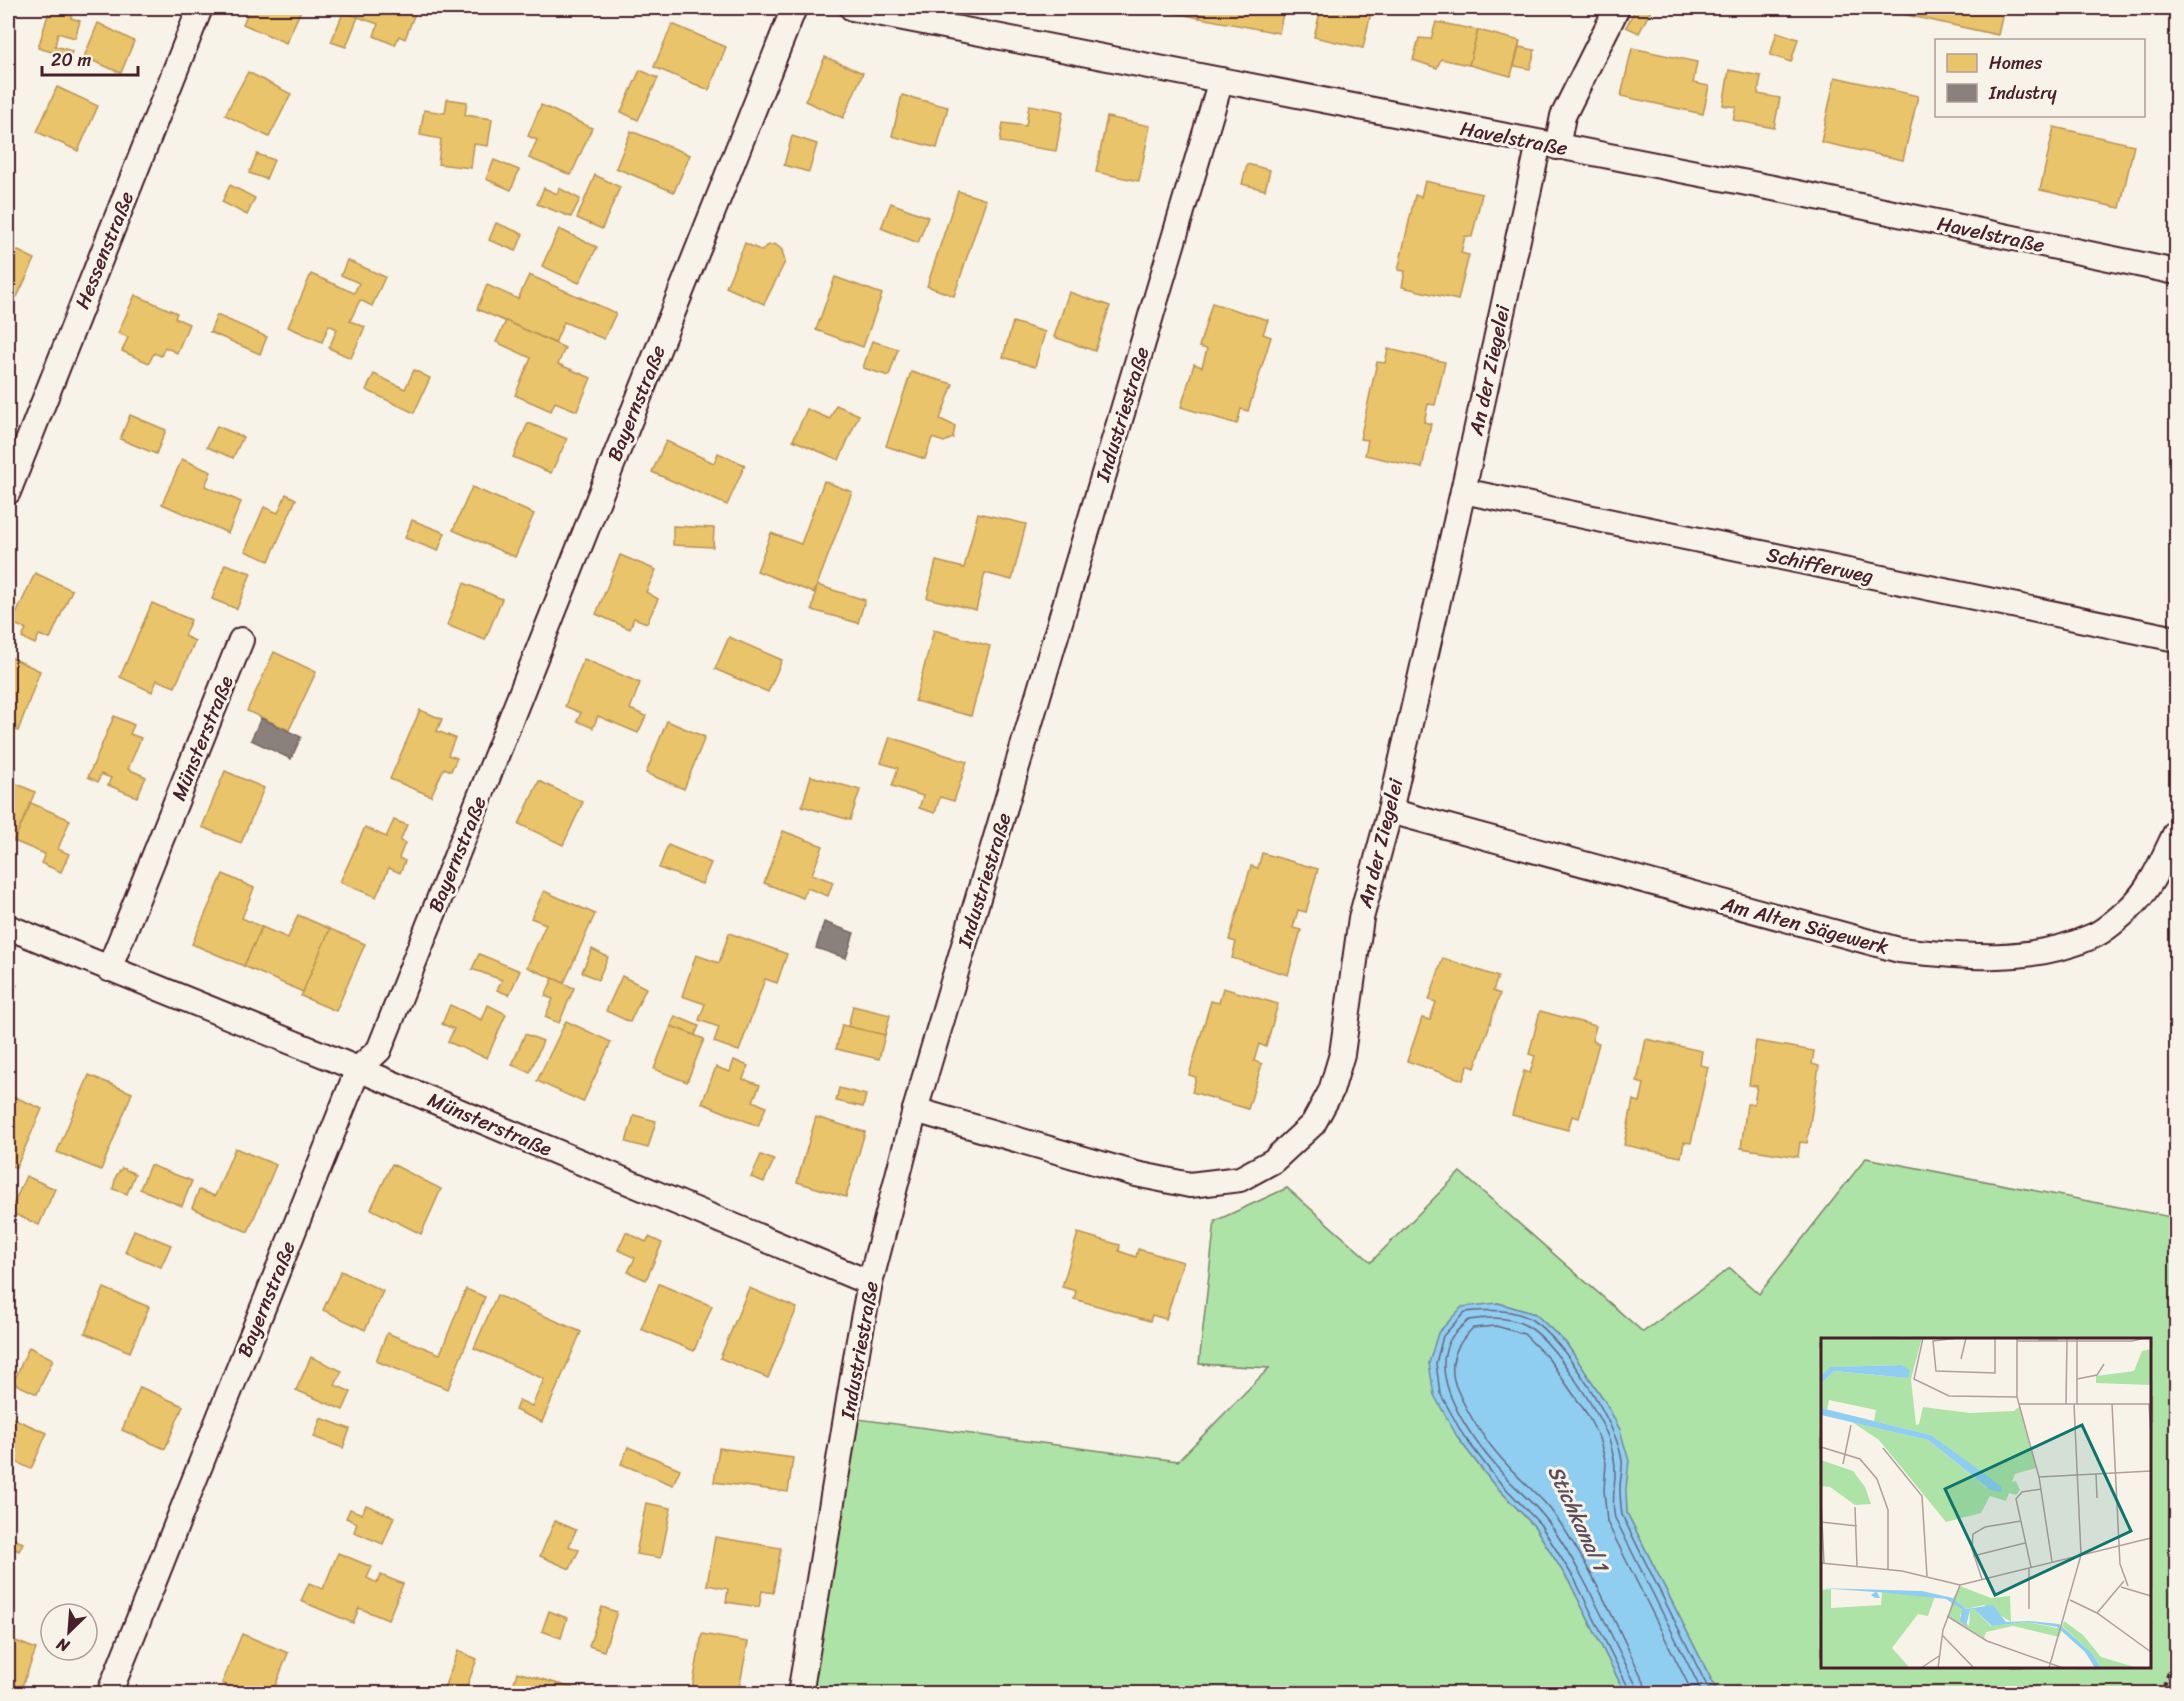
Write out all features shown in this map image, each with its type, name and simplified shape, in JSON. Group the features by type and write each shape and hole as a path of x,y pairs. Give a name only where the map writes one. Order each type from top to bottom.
{"street":[{"name":"Hessenstraße","path":"8,492 200,8"},
{"name":"Bayernstraße","path":"109,1694 358,1069 379,1050 794,8"},
{"name":"Havelstraße","path":"852,8 1788,191 2176,272"},
{"name":"An der Ziegelei","path":"915,1110 1136,1174 1190,1185 1240,1179 1274,1161 1313,1124 1331,1092 1342,1054 1361,918 1390,811 1463,491 1548,145 1617,8"},
{"name":"Industriestraße","path":"800,1694 870,1283 915,1110 1221,80"},
{"name":"Schifferweg","path":"1463,491 2176,639"},
{"name":"Münsterstraße","path":"109,969 241,640"},
{"name":"Am Alten Sägewerk","path":"1390,811 1899,950 1957,956 2012,957 2057,948 2094,936 2130,908 2154,878 2176,832"},
{"name":"Münsterstraße","path":"8,927 358,1069 870,1283"}],"path":[{"path":"2161,1694 2176,1653"}],"green space":[{"path":"1866,1158 2176,1218 2176,1693 1718,1693 1627,1513 1620,1430 1606,1403 1566,1343 1535,1314 1498,1303 1458,1438 1491,1481 1535,1527 1570,1583 1625,1693 811,1694 858,1419 1178,1461 1269,1368 1199,1364 1215,1221 1287,1188 1371,1262 1460,1172 1643,1332 1730,1268 1759,1294"}],"water":[{"name":"Stichkanal 1","path":"1498,1303 1535,1314 1566,1343 1606,1403 1620,1430 1629,1461 1626,1489 1627,1513 1718,1693 1625,1693 1570,1583 1535,1527 1491,1481 1458,1438 1434,1395 1429,1363 1438,1333 1462,1307"}],"building: Homes":[{"path":"50,8 74,8 71,18 80,21 75,38 58,33 55,46 72,51 70,57 38,48"},
{"path":"250,8 302,8 286,43 243,24"},
{"path":"361,8 417,8 405,39 399,36 395,45 374,36 378,24 358,17"},
{"path":"1151,8 1202,8 1200,18"},
{"path":"1202,8 1284,8 1279,33 1200,18"},
{"path":"1321,8 1372,8 1363,48 1314,37"},
{"path":"1482,8 1500,8 1498,14 1481,10"},
{"path":"1636,8 1652,8 1639,33 1626,27"},
{"path":"1875,8 2004,8 1998,35"},
{"path":"344,11 358,17 346,47 331,42"},
{"path":"1436,22 1478,30 1469,65 1441,59 1437,68 1413,60 1419,38 1431,39"},
{"path":"98,23 134,41 121,73 84,57"},
{"path":"672,24 726,47 709,90 654,67"},
{"path":"1478,30 1520,41 1511,76 1469,65"},
{"path":"1777,32 1798,39 1791,62 1770,55"},
{"path":"1519,47 1535,50 1530,69 1514,66"},
{"path":"1632,48 1697,62 1693,83 1709,86 1703,114 1621,96"},
{"path":"825,57 863,73 843,118 805,101"},
{"path":"640,70 658,78 638,120 621,112"},
{"path":"1729,70 1761,76 1758,94 1780,98 1774,128 1733,120 1736,107 1723,105"},
{"path":"248,72 291,94 269,137 225,115"},
{"path":"1835,77 1918,96 1903,160 1821,142"},
{"path":"57,87 98,106 78,151 37,132"},
{"path":"902,95 948,107 937,148 892,136"},
{"path":"447,99 467,102 465,115 492,119 488,146 474,144 471,168 438,164 441,139 420,135 424,110 445,113"},
{"path":"541,105 592,128 571,175 529,158 537,140 528,136"},
{"path":"1029,105 1063,111 1056,151 1000,142 1003,123 1026,126"},
{"path":"1107,117 1150,126 1139,181 1096,172"},
{"path":"2054,127 2134,145 2120,208 2040,190"},
{"path":"631,131 690,155 674,192 616,168"},
{"path":"792,136 817,144 809,172 784,165"},
{"path":"257,154 274,160 266,179 249,173"},
{"path":"494,160 519,170 511,190 486,179"},
{"path":"1247,164 1270,170 1265,190 1242,184"},
{"path":"595,175 620,187 602,229 577,218"},
{"path":"1425,181 1482,194 1472,237 1465,236 1461,253 1469,255 1458,300 1402,287 1405,271 1398,270 1415,195 1421,197"},
{"path":"230,185 255,198 247,215 222,202"},
{"path":"544,188 557,194 559,188 580,199 571,217 537,204"},
{"path":"958,191 986,200 954,296 927,286"},
{"path":"891,203 928,217 918,243 881,228"},
{"path":"496,223 523,234 516,251 489,240"},
{"path":"559,229 597,247 579,283 542,266"},
{"path":"745,243 762,251 766,246 775,244 782,250 785,262 764,304 726,287"},
{"path":"8,246 35,259 17,297 8,293"},
{"path":"347,260 385,277 372,306 360,300 350,321 365,327 351,358 329,348 337,329 329,325 322,342 288,327 311,274 354,293 359,283 341,275"},
{"path":"529,275 616,313 604,339 564,322 555,343 477,309 487,285 518,299"},
{"path":"835,277 882,294 863,347 816,330"},
{"path":"1069,292 1110,306 1095,351 1054,337"},
{"path":"135,295 177,313 175,318 189,324 177,353 165,347 161,356 154,353 149,363 122,351 128,337 118,333"},
{"path":"1212,303 1268,320 1263,334 1271,337 1248,411 1241,409 1237,424 1181,407 1194,364 1202,367 1207,349 1199,347"},
{"path":"217,315 267,337 260,354 210,332"},
{"path":"506,321 565,348 558,364 591,378 577,411 555,402 551,411 515,395 531,358 496,342"},
{"path":"1013,322 1045,332 1035,367 1003,357"},
{"path":"872,341 898,349 889,376 863,368"},
{"path":"1388,349 1445,362 1435,405 1428,404 1424,422 1431,424 1422,468 1365,455 1368,440 1360,439 1377,362 1385,363"},
{"path":"414,370 430,378 414,413 366,390 374,374 405,389"},
{"path":"911,372 953,384 940,419 955,426 953,438 944,442 932,438 925,459 886,446"},
{"path":"836,405 859,415 839,460 793,440 807,409 830,419"},
{"path":"130,415 166,430 156,454 120,439"},
{"path":"528,423 567,439 551,473 513,457"},
{"path":"217,426 243,437 233,458 207,447"},
{"path":"666,441 714,463 718,453 745,465 727,505 652,472"},
{"path":"182,459 211,472 205,486 241,502 228,533 162,504"},
{"path":"824,481 852,492 814,593 757,571 771,533 801,544"},
{"path":"472,487 534,514 515,557 453,530"},
{"path":"286,494 296,499 269,561 245,551 264,507 278,513"},
{"path":"978,513 1026,524 1012,580 985,573 976,610 927,598 936,561 964,568"},
{"path":"412,520 445,533 438,551 405,538"},
{"path":"673,526 714,528 713,547 673,545"},
{"path":"620,555 656,570 646,592 658,599 647,623 634,618 630,629 596,614"},
{"path":"225,564 251,573 237,609 212,599"},
{"path":"35,573 72,590 50,639 39,635 35,644 22,638 26,629 12,623"},
{"path":"464,583 502,599 485,640 447,625"},
{"path":"817,585 865,600 858,623 812,610"},
{"path":"152,603 191,620 184,636 195,641 175,687 157,680 152,692 120,677"},
{"path":"934,630 990,646 971,716 915,701"},
{"path":"729,637 782,660 768,692 715,669"},
{"path":"274,652 316,672 289,730 247,711"},
{"path":"8,656 40,671 18,731 8,727"},
{"path":"584,659 640,683 630,709 646,716 638,733 598,716 593,728 577,721 581,713 565,706"},
{"path":"420,710 442,719 437,731 455,738 448,755 457,758 451,771 444,768 431,796 390,779"},
{"path":"114,716 134,725 130,734 141,738 128,769 146,777 137,797 108,785 111,778 101,774 98,782 88,777"},
{"path":"667,721 705,737 684,789 646,773"},
{"path":"890,737 967,762 954,801 940,797 935,813 919,808 923,796 892,786 898,768 881,763"},
{"path":"225,771 264,788 241,843 202,827"},
{"path":"811,776 860,790 850,820 802,806"},
{"path":"8,780 35,792 14,841 8,838"},
{"path":"539,781 583,802 563,845 519,824"},
{"path":"31,803 70,820 58,849 69,854 61,872 41,863 45,854 14,841"},
{"path":"394,820 407,825 400,841 405,843 399,858 405,861 400,873 389,868 376,897 340,882 365,827 386,837"},
{"path":"783,831 823,846 812,874 833,882 828,896 807,888 803,898 764,883"},
{"path":"668,845 711,863 702,884 659,868"},
{"path":"1262,853 1318,869 1306,912 1298,910 1293,928 1301,930 1288,975 1232,958 1236,942 1229,940 1251,866 1258,868"},
{"path":"223,874 254,888 242,918 262,927 244,966 192,944"},
{"path":"544,891 595,914 564,983 527,967 546,924 531,918"},
{"path":"298,915 330,929 303,992 244,966 262,927 288,938"},
{"path":"330,929 365,944 336,1011 301,996"},
{"path":"729,933 787,954 777,983 765,979 739,1051 714,1042 719,1027 699,1020 705,1004 682,996 696,955 719,963"},
{"path":"592,949 608,957 598,980 582,972"},
{"path":"479,954 520,971 509,995 497,990 502,980 472,969"},
{"path":"1443,958 1498,977 1493,991 1500,994 1475,1068 1468,1065 1463,1080 1407,1061 1422,1018 1430,1020 1436,1002 1429,1000"},
{"path":"622,976 646,988 630,1022 606,1011"},
{"path":"553,978 574,988 559,1023 545,1017 553,999 545,996"},
{"path":"8,980 17,985 8,1004"},
{"path":"1223,988 1278,1004 1266,1047 1259,1044 1254,1061 1262,1064 1248,1109 1192,1092 1196,1077 1189,1075 1211,1001 1219,1003"},
{"path":"450,1005 482,1020 488,1005 506,1014 487,1058 448,1042 454,1029 442,1024"},
{"path":"853,1006 890,1015 885,1035 848,1027"},
{"path":"1540,1011 1596,1026 1592,1041 1599,1043 1579,1118 1572,1116 1568,1130 1512,1115 1524,1071 1530,1073 1535,1056 1529,1054"},
{"path":"675,1016 699,1026 695,1035 671,1026"},
{"path":"566,1021 611,1042 583,1102 537,1081"},
{"path":"842,1025 885,1035 879,1059 836,1049"},
{"path":"671,1026 704,1039 687,1082 654,1069"},
{"path":"525,1034 543,1041 530,1072 512,1065"},
{"path":"1646,1039 1702,1051 1700,1065 1708,1067 1691,1143 1684,1142 1681,1157 1624,1145 1633,1100 1640,1102 1644,1084 1637,1082"},
{"path":"1756,1041 1814,1051 1812,1064 1819,1066 1807,1143 1800,1142 1798,1157 1741,1148 1747,1104 1754,1104 1757,1086 1749,1085"},
{"path":"734,1060 748,1066 743,1079 760,1085 753,1101 766,1107 758,1126 702,1103 716,1067 730,1072"},
{"path":"89,1075 132,1093 101,1170 57,1152"},
{"path":"839,1088 866,1095 863,1107 836,1101"},
{"path":"8,1094 42,1109 16,1168 8,1164"},
{"path":"634,1115 656,1121 648,1148 626,1142"},
{"path":"816,1117 865,1132 846,1197 797,1182"},
{"path":"235,1148 276,1165 248,1232 192,1208 199,1190 215,1196"},
{"path":"761,1155 774,1160 764,1182 751,1177"},
{"path":"392,1164 441,1189 421,1234 371,1209"},
{"path":"150,1165 192,1181 182,1206 140,1189"},
{"path":"122,1168 135,1174 127,1194 113,1189 116,1176"},
{"path":"26,1176 55,1189 39,1225 10,1212"},
{"path":"134,1230 171,1245 161,1267 125,1252"},
{"path":"626,1232 646,1242 649,1237 662,1243 646,1280 628,1272 635,1258 618,1250"},
{"path":"1078,1233 1120,1245 1119,1251 1136,1257 1138,1249 1183,1262 1166,1319 1152,1315 1150,1321 1074,1299 1076,1291 1062,1287"},
{"path":"341,1271 383,1291 365,1330 323,1310"},
{"path":"659,1284 712,1306 694,1351 641,1329"},
{"path":"104,1288 149,1307 130,1352 85,1333"},
{"path":"749,1288 797,1308 768,1378 720,1358"},
{"path":"466,1289 485,1297 448,1389 376,1361 387,1333 440,1354"},
{"path":"497,1295 581,1332 542,1422 515,1410 519,1400 532,1406 544,1379 474,1348"},
{"path":"29,1347 53,1359 37,1394 13,1383"},
{"path":"311,1357 342,1371 335,1385 351,1392 343,1410 296,1390"},
{"path":"140,1387 183,1406 165,1449 122,1430"},
{"path":"8,1416 47,1433 31,1469 8,1458"},
{"path":"321,1418 350,1429 343,1448 314,1437"},
{"path":"628,1447 680,1469 673,1485 621,1464"},
{"path":"719,1448 793,1458 788,1492 714,1482"},
{"path":"646,1503 671,1508 661,1558 636,1554"},
{"path":"366,1505 394,1517 383,1544 354,1532 357,1523 346,1518 350,1509 362,1514"},
{"path":"555,1521 576,1530 569,1546 579,1550 570,1569 540,1556"},
{"path":"8,1537 23,1543 19,1551 9,1546 8,1549"},
{"path":"715,1537 781,1548 773,1593 762,1591 759,1607 726,1602 728,1589 707,1585"},
{"path":"338,1553 372,1567 367,1578 377,1583 381,1575 403,1584 388,1620 359,1608 353,1623 301,1601 309,1583 323,1589"},
{"path":"602,1607 617,1612 604,1651 589,1646"},
{"path":"549,1611 567,1618 561,1638 542,1631"},
{"path":"242,1634 288,1653 272,1694 224,1694 227,1685 222,1683"},
{"path":"702,1634 748,1642 738,1694 714,1694 692,1689"},
{"path":"8,1638 36,1649 21,1689 8,1684"},
{"path":"458,1651 477,1659 464,1694 457,1694 444,1688"},
{"path":"517,1672 587,1692 587,1694 511,1694"}],"building: Industry":[{"path":"261,718 301,737 291,759 251,740"},
{"path":"824,922 854,933 846,958 816,948"}]}
